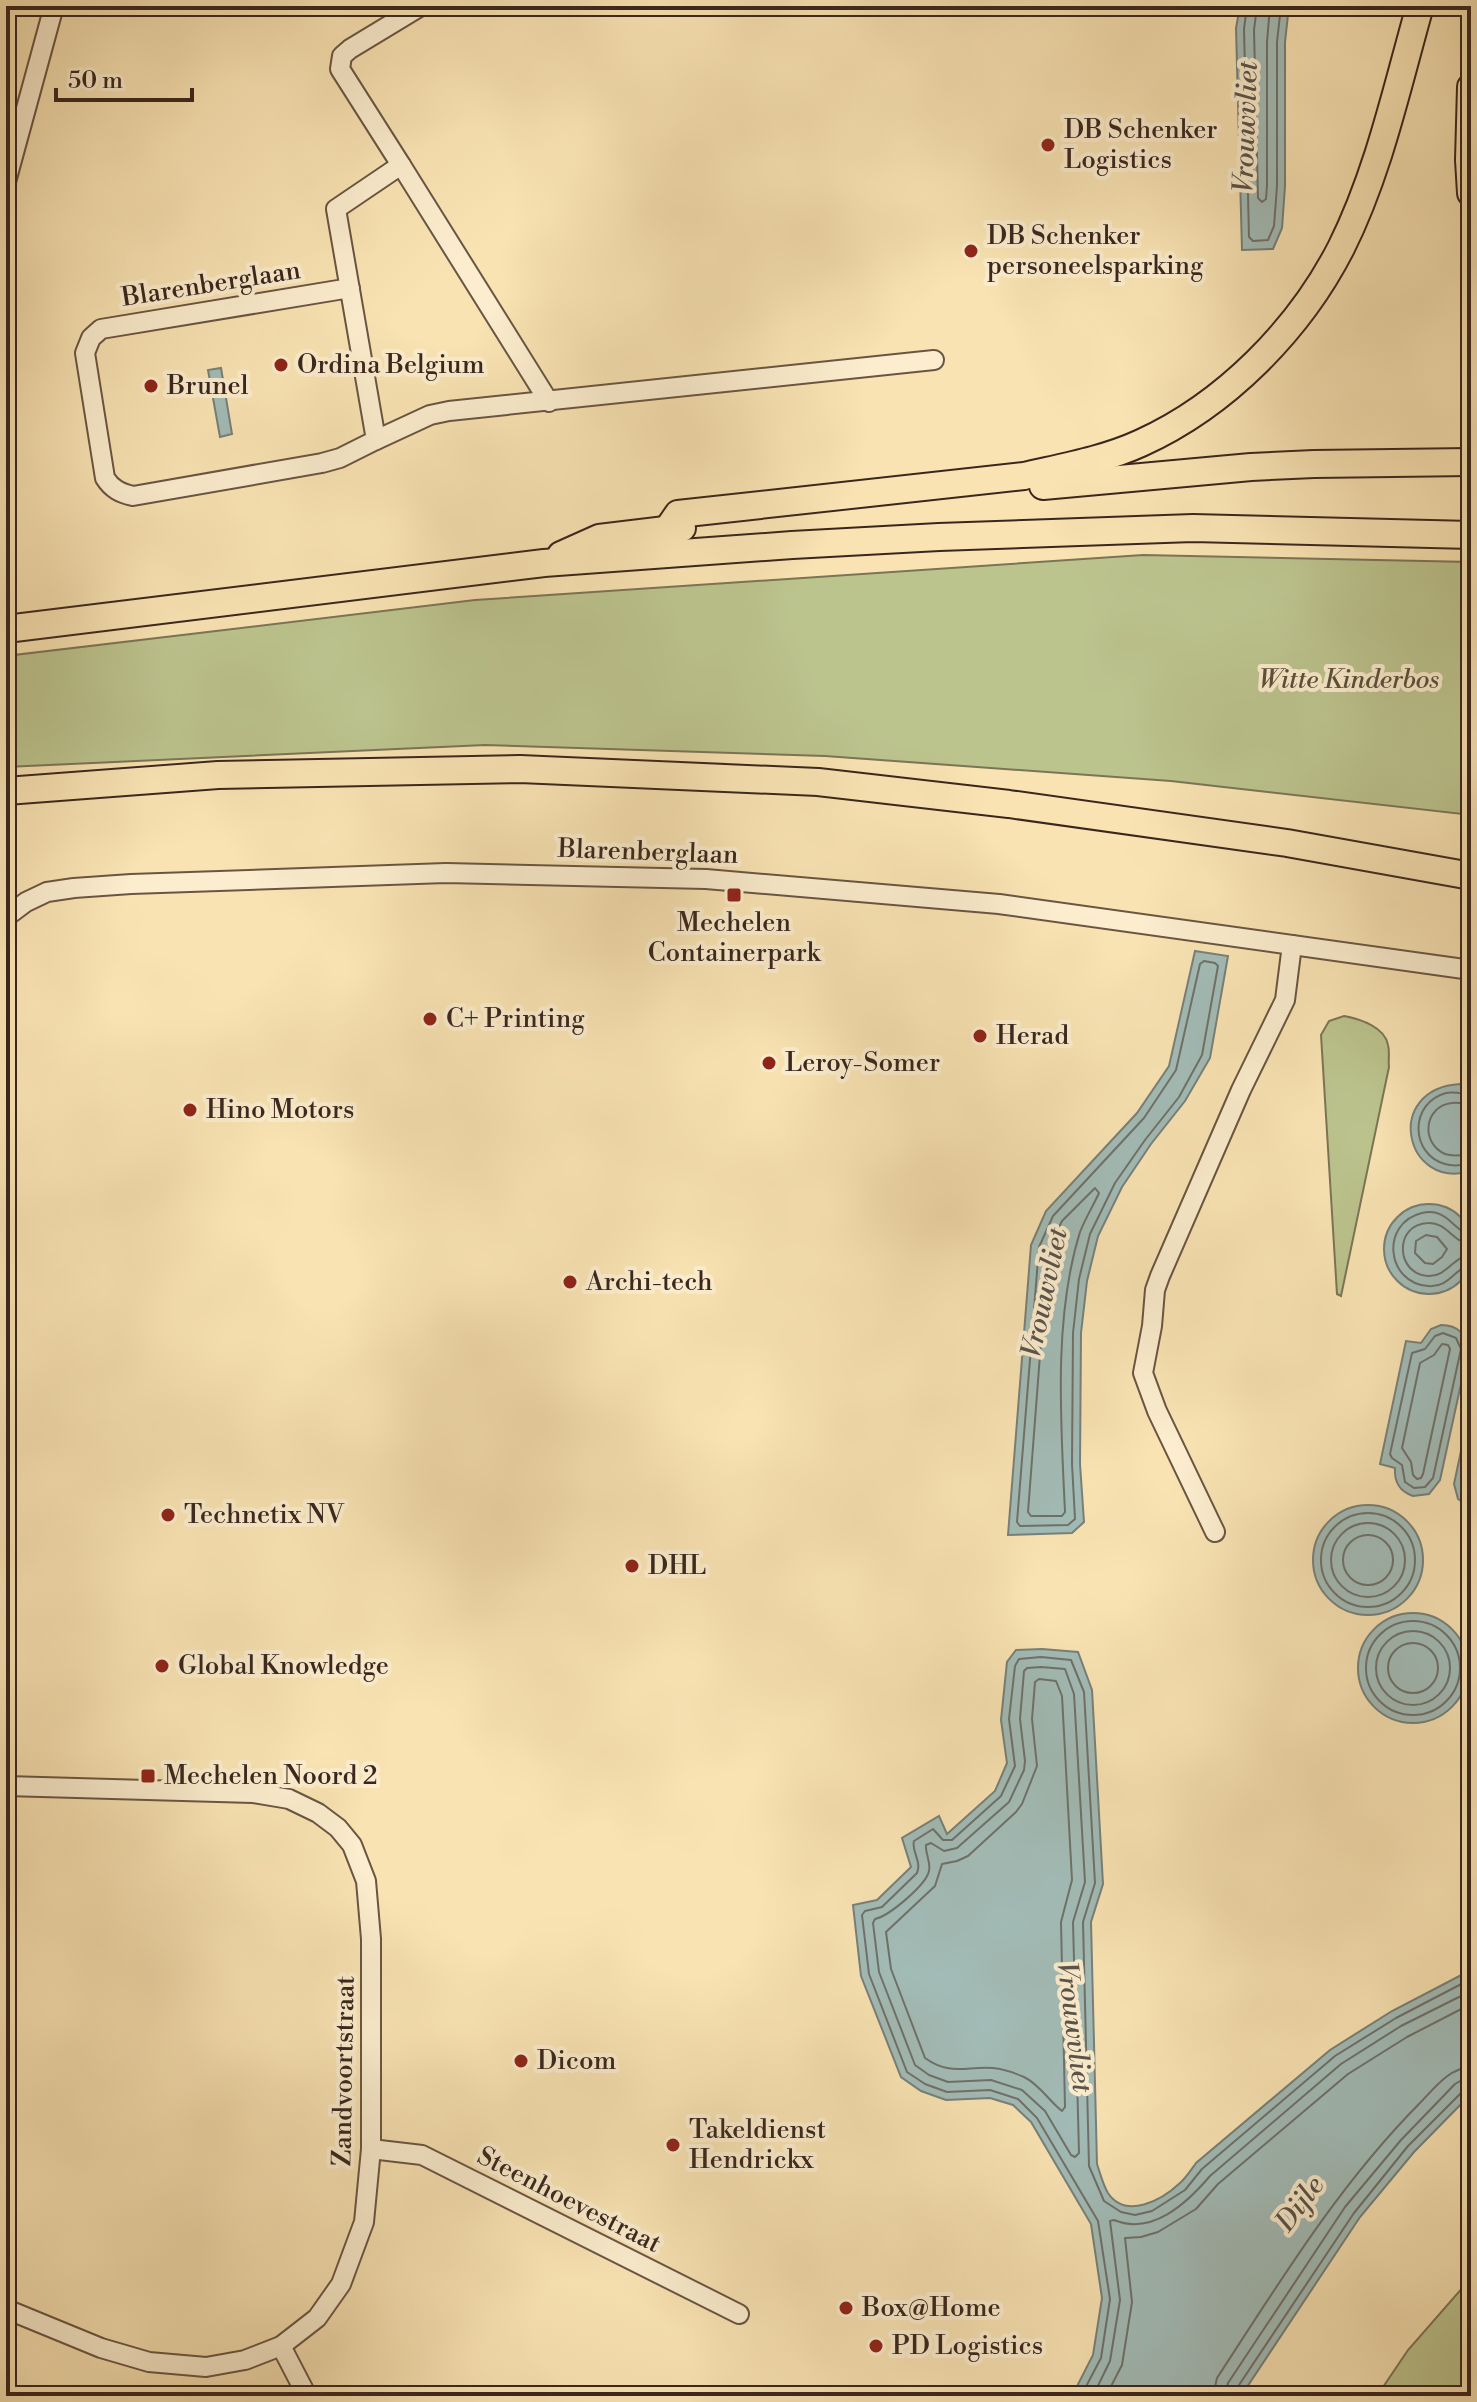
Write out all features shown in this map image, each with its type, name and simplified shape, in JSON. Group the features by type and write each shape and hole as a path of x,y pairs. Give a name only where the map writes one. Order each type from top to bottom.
{"highway":[{"path":"667,530 678,514 1024,476 1064,467 1139,444 1173,427 1208,403 1238,379 1293,321 1341,249 1377,159 1420,6"},
{"path":"1471,87 1471,193"},
{"path":"544,563 599,538 899,499 1188,472 1314,464 1471,462"},
{"path":"6,629 544,563 792,545 1193,528 1471,535"},
{"path":"6,791 218,775 520,769 818,782 1009,804 1287,843 1471,876"}],"street":[{"path":"6,182 53,6"},
{"path":"421,6 350,49 342,56 340,69 549,402"},
{"path":"376,440 336,209 401,165"},
{"name":"Blarenberglaan","path":"350,288 101,329 91,338 85,353 105,478 110,487 133,496 322,463 340,458 430,415 934,360"},
{"name":"Blarenberglaan","path":"6,917 47,892 117,885 401,874 735,880 999,904 1471,970"},
{"path":"1215,1532 1157,1411 1143,1373 1155,1290 1241,1090 1285,1000 1292,945"},
{"name":"Zandvoortstraat","path":"6,1786 253,1793 289,1799 318,1813 338,1828 352,1845 366,1881 371,1939 371,2149 364,2222 341,2284 317,2318 281,2346 245,2360 206,2367 149,2362 101,2348 6,2309"},
{"name":"Steenhoevestraat","path":"371,2149 422,2155 739,2314"},
{"path":"281,2346 307,2396"}],"green space":[{"name":"Witte Kinderbos","path":"1143,555 1471,562 1471,815 1171,781 825,756 485,745 6,767 6,656 475,600"},
{"path":"1344,1016 1364,1022 1382,1033 1389,1048 1389,1067 1341,1296 1337,1294 1321,1035 1329,1021"},
{"path":"1471,2278 1471,2396 1377,2396 1408,2350"}],"water":[{"name":"Vrouwvliet","path":"1240,6 1289,6 1285,42 1285,186 1282,228 1273,249 1242,250 1236,28"},
{"path":"221,368 232,434 220,437 208,370"},
{"name":"Vrouwvliet","path":"1195,951 1228,956 1210,1058 1185,1101 1122,1187 1098,1236 1087,1281 1081,1333 1080,1464 1084,1522 1072,1533 1008,1535 1031,1245 1046,1211 1137,1113 1169,1066"},
{"path":"1460,1084 1471,1088 1471,1171 1448,1173 1430,1167 1418,1154 1412,1137 1412,1119 1420,1103 1435,1090"},
{"path":"1429,1204 1446,1208 1461,1217 1470,1232 1474,1249 1470,1266 1461,1281 1446,1290 1429,1294 1412,1290 1397,1281 1388,1266 1384,1249 1388,1232 1397,1217 1412,1208"},
{"path":"1441,1325 1461,1332 1468,1352 1440,1480 1429,1494 1413,1496 1398,1485 1395,1468 1380,1464 1406,1341 1421,1343 1431,1329"},
{"path":"1471,1404 1471,1508 1458,1499 1454,1484"},
{"path":"1368,1505 1389,1509 1407,1521 1419,1539 1423,1560 1419,1581 1407,1599 1389,1611 1368,1615 1347,1611 1329,1599 1317,1581 1313,1560 1317,1539 1329,1521 1347,1509"},
{"path":"1413,1613 1434,1617 1452,1629 1464,1647 1468,1668 1464,1689 1452,1707 1434,1719 1413,1723 1392,1719 1374,1707 1362,1689 1358,1668 1362,1647 1374,1629 1392,1617"},
{"path":"1016,1650 1078,1652 1092,1690 1103,1884 1091,1922 1097,2164 1106,2190 1116,2201 1134,2206 1164,2196 1182,2181 1196,2163 1330,2050 1392,2011 1471,1970 1471,2094 1414,2152 1360,2217 1241,2396 1072,2396 1093,2355 1102,2298 1091,2224 1031,2122 1013,2105 990,2098 946,2100 921,2091 901,2077 861,1976 853,1905 877,1900 911,1867 902,1838 939,1816 947,1834 995,1791 1007,1763 1001,1720 1007,1662"}],"place":[{"name":"DB Schenker Logistics","path":"1048,145"},
{"name":"DB Schenker personeelsparking","path":"971,251"},
{"name":"Ordina Belgium","path":"281,365"},
{"name":"Brunel","path":"151,386"},
{"name":"Mechelen Containerpark","path":"734,895"},
{"name":"C+ Printing","path":"430,1019"},
{"name":"Herad","path":"980,1036"},
{"name":"Leroy-Somer","path":"769,1063"},
{"name":"Hino Motors","path":"190,1110"},
{"name":"Archi-tech","path":"570,1282"},
{"name":"Technetix NV","path":"168,1515"},
{"name":"DHL","path":"632,1566"},
{"name":"Global Knowledge","path":"162,1666"},
{"name":"Mechelen Noord 2","path":"148,1776"},
{"name":"Dicom","path":"521,2061"},
{"name":"Takeldienst Hendrickx","path":"673,2145"},
{"name":"Box@Home","path":"846,2308"},
{"name":"PD Logistics","path":"876,2346"}],"water label":[{"name":"Dijle","path":"1300,2204"}]}
